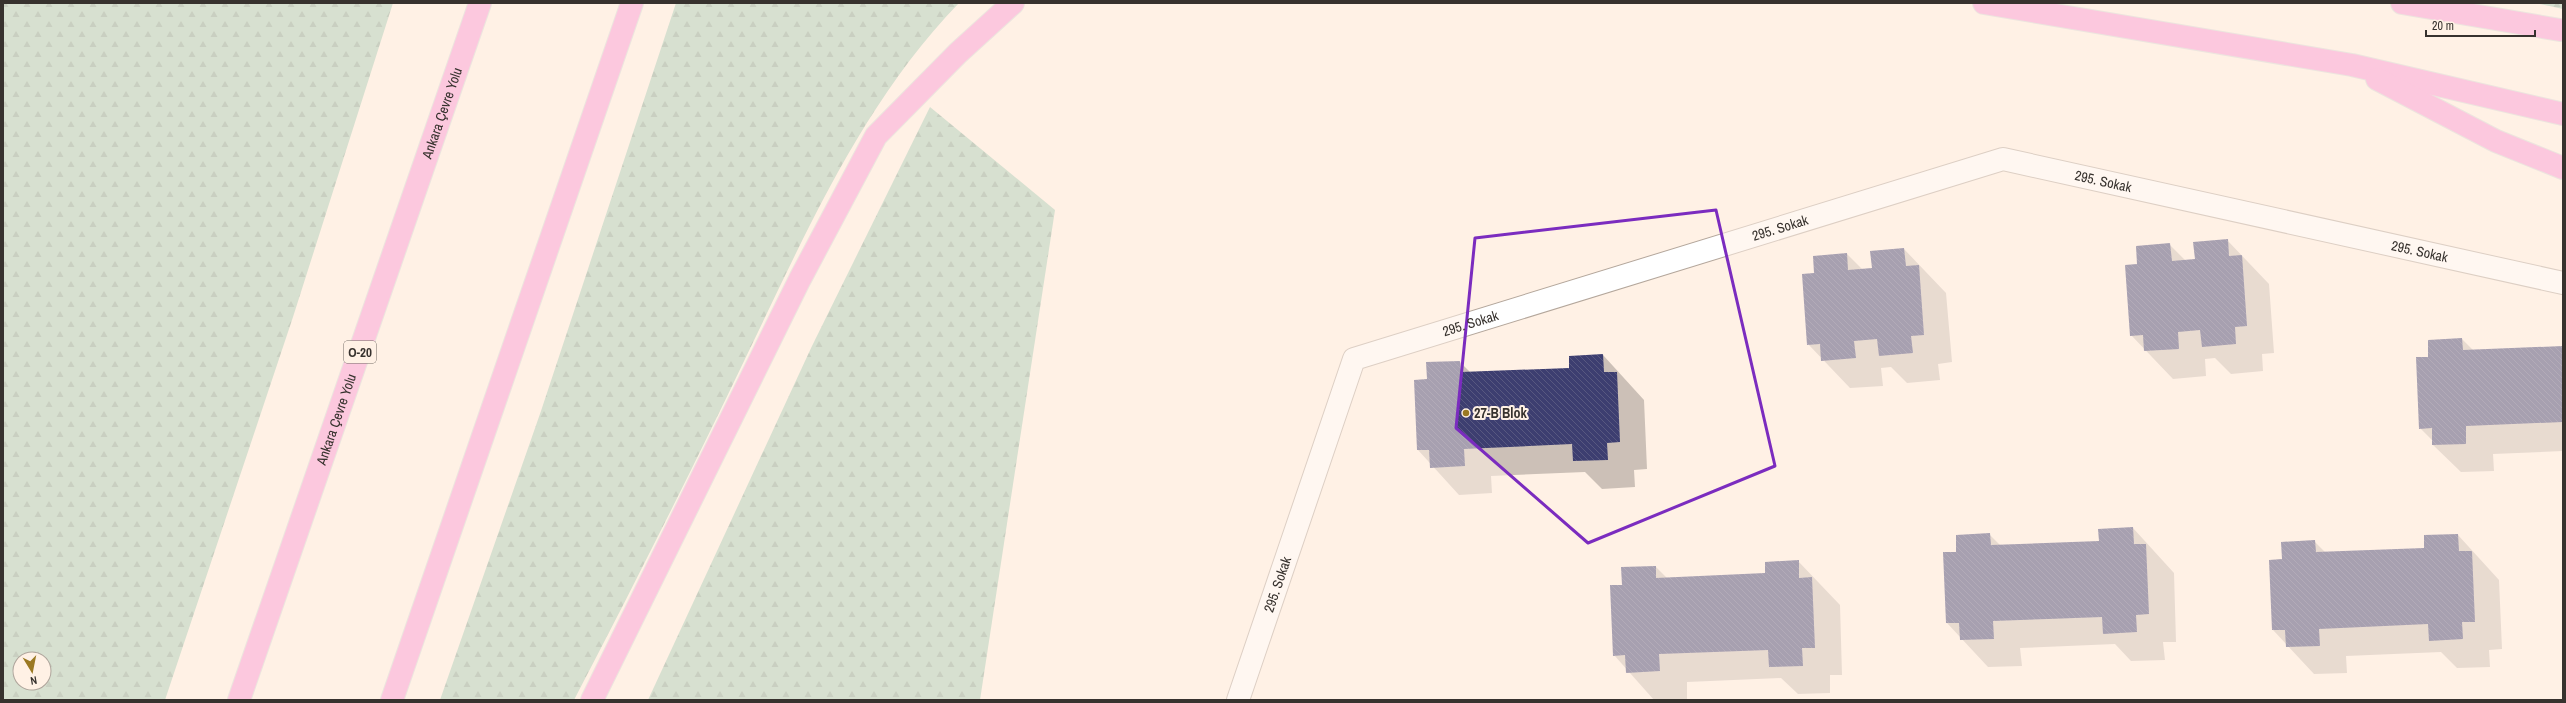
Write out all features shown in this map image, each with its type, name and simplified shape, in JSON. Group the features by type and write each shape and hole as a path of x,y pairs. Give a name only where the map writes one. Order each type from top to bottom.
{"highway":[{"name":"Ankara Çevre Yolu","path":"239,700 480,3"},
{"path":"392,700 632,3"},
{"path":"592,700 796,286 876,136 958,53 1013,3"},
{"path":"1984,3 2352,65 2563,114"},
{"path":"2402,3 2560,30"},
{"path":"2352,65 2496,141 2563,168"},
{"path":"2520,104 2563,99"}],"street":[{"name":"295. Sokak","path":"1238,700 1354,359 2003,159 2563,282"}],"highlighted area":[{"path":"1716,210 1775,466 1588,543 1456,428 1475,238"}],"green space":[{"path":"3,3 393,3 293,317 165,700 3,700"},
{"path":"676,3 959,3 924,42 893,83 864,127 838,172 790,265 661,530 574,700 440,700 541,411"},
{"path":"2535,3 2563,3 2563,9"},
{"path":"930,107 1055,210 980,700 648,700 812,346"}],"building":[{"path":"2228,239 2229,256 2242,255 2247,326 2235,327 2236,344 2202,347 2200,330 2178,332 2179,349 2144,351 2143,335 2130,336 2125,265 2137,264 2136,246 2170,243 2172,261 2195,259 2193,242"},
{"path":"1904,248 1906,266 1919,265 1924,335 1911,336 1913,353 1879,356 1877,339 1854,341 1856,358 1821,361 1820,344 1807,345 1802,274 1814,273 1813,256 1847,253 1848,270 1872,268 1870,251"},
{"path":"2462,338 2463,350 2563,346 2563,422 2466,426 2466,444 2432,445 2432,428 2419,429 2416,357 2428,357 2428,340"},
{"path":"1603,354 1604,372 1617,372 1620,442 1607,443 1608,460 1573,461 1572,444 1464,449 1465,466 1430,468 1429,450 1417,450 1414,380 1427,379 1426,362 1460,361 1461,372 1569,368 1569,356"},
{"path":"2133,527 2134,544 2146,544 2149,614 2136,615 2137,632 2103,634 2102,617 1993,621 1994,639 1960,640 1959,623 1946,623 1943,552 1956,552 1956,535 1990,533 1991,545 2099,541 2098,529"},
{"path":"2458,534 2459,551 2472,551 2475,622 2462,622 2463,639 2429,641 2428,624 2319,629 2320,646 2286,647 2285,630 2272,630 2269,560 2282,559 2281,542 2315,540 2316,552 2424,548 2424,535"},
{"path":"1799,560 1799,578 1812,577 1815,648 1802,648 1803,666 1769,667 1768,650 1659,654 1660,671 1626,673 1625,655 1613,656 1610,585 1622,585 1621,567 1656,566 1656,578 1765,573 1765,562"}],"place":[{"name":"27-B Blok","path":"1466,413"}]}
